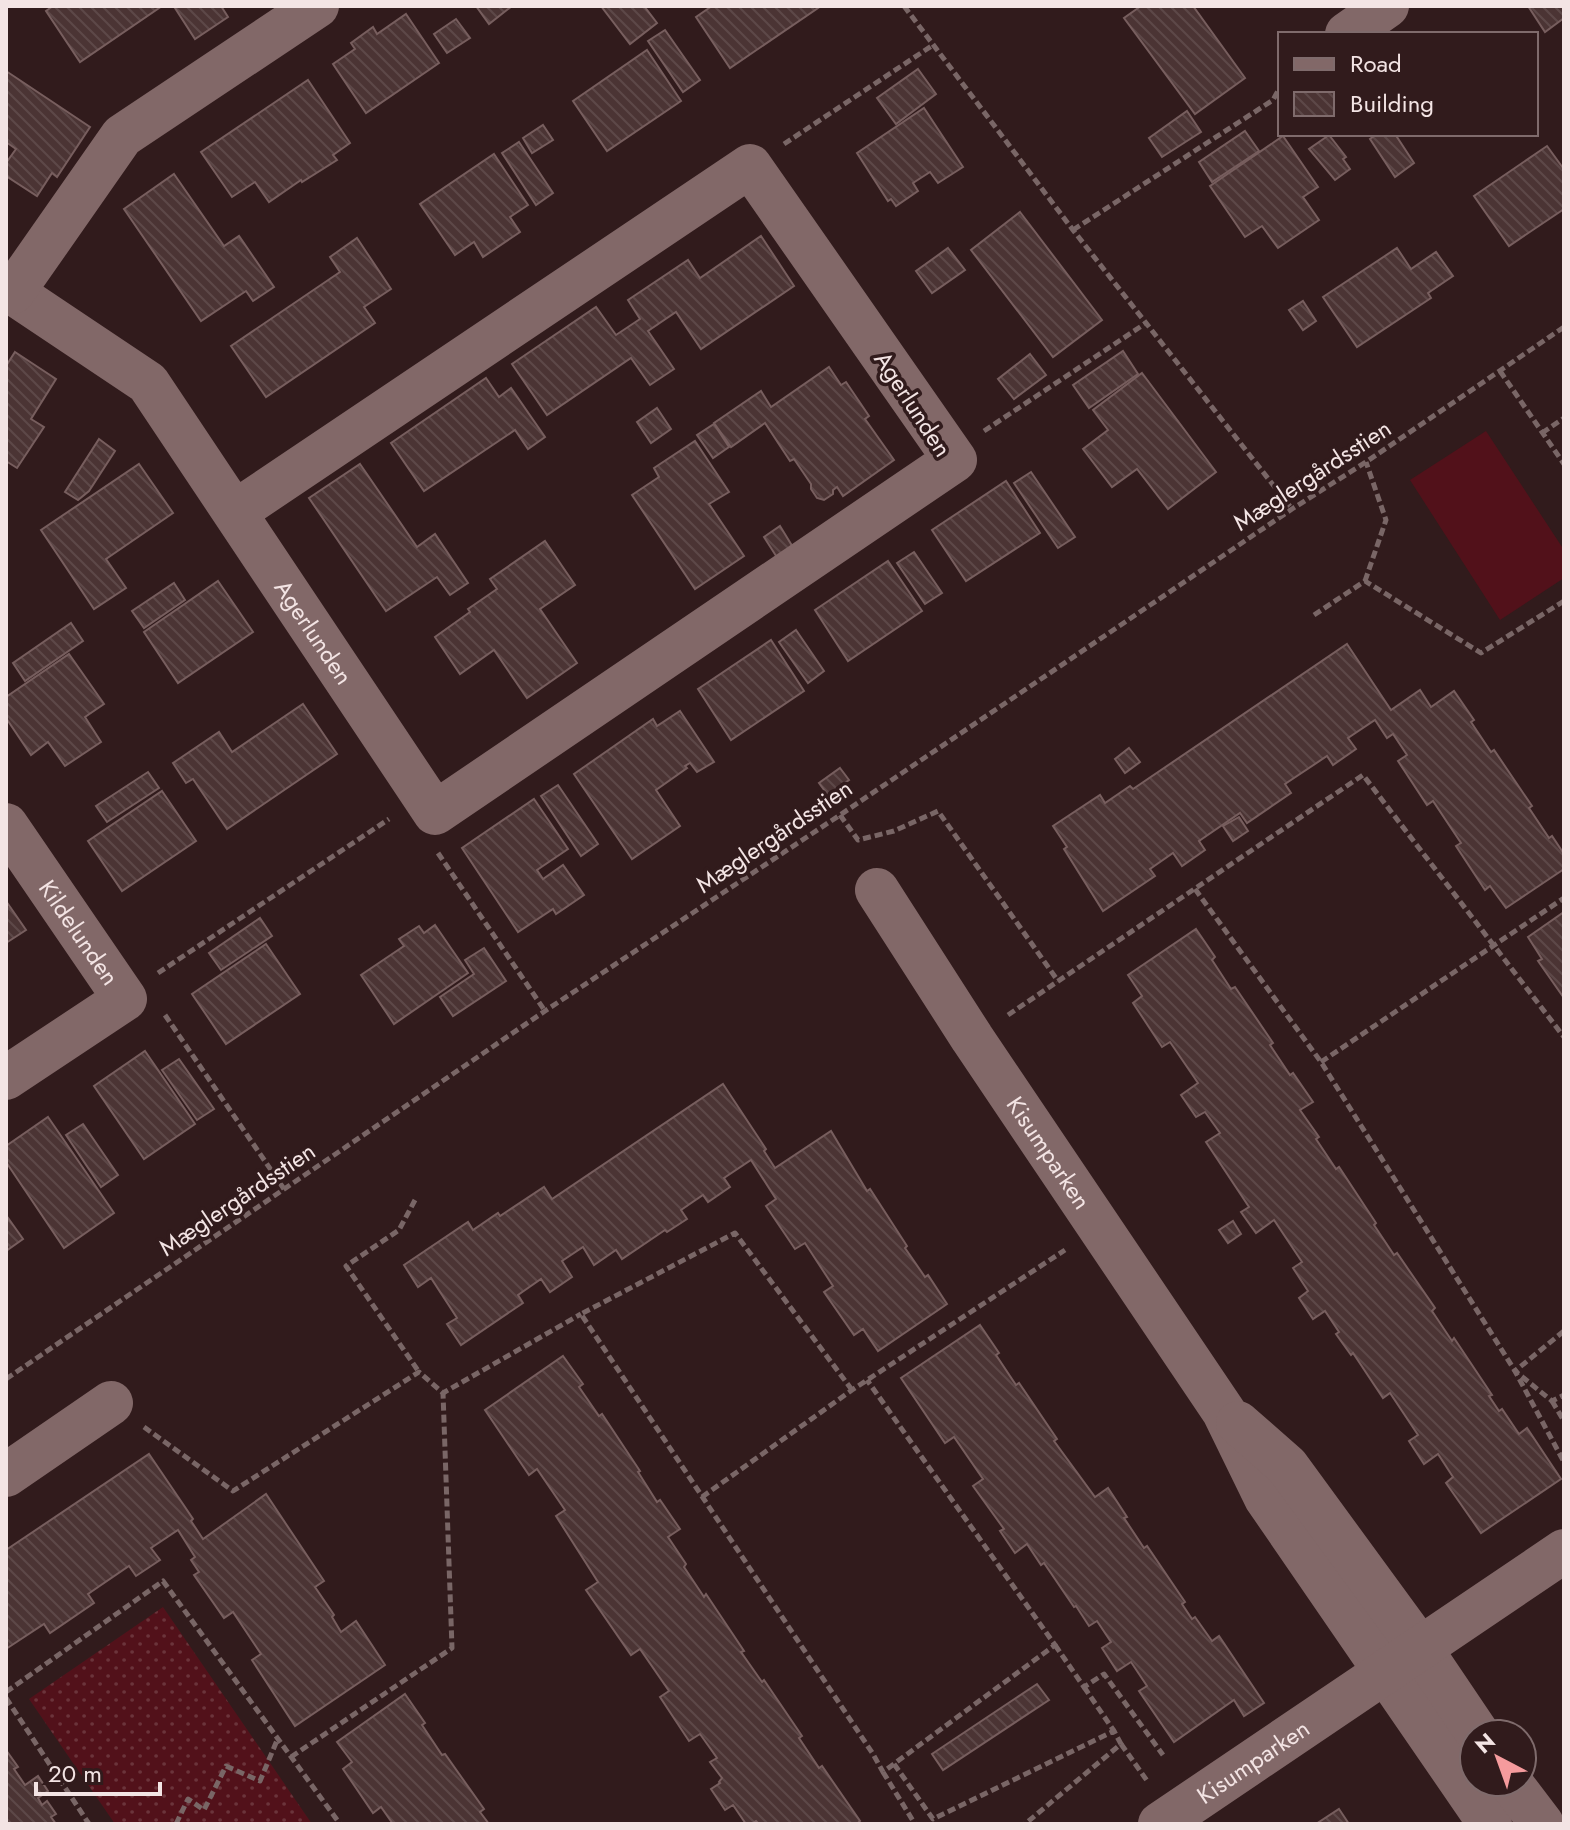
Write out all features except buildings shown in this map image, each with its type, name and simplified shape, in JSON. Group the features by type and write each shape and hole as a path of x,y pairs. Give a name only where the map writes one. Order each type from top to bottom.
{"street":[{"name":"Agerlunden","path":"317,6 122,136 9,290 148,383 429,804 955,460 750,166"},
{"path":"1350,32 1387,6"},
{"path":"235,512 750,166"},
{"name":"Kildelunden","path":"6,825 124,998 6,1078"},
{"name":"Kisumparken","path":"877,890 972,1038 1224,1412 1266,1498 1490,1824"},
{"path":"6,1475 111,1403"},
{"name":"Kisumparken","path":"1224,1412 1287,1466 1467,1718"},
{"name":"Kisumparken","path":"1160,1824 1564,1551"},
{"path":"1522,1798 1542,1824"}],"path":[{"path":"904,6 1073,230 1292,509"},
{"path":"750,166 933,45"},
{"path":"1073,230 1273,100 1278,91"},
{"path":"950,454 1146,323"},
{"name":"Mæglergårdsstien","path":"6,1379 545,1011 1564,327"},
{"path":"1500,371 1564,464"},
{"path":"1542,433 1564,418"},
{"path":"1314,615 1365,581 1386,520 1366,462"},
{"path":"1365,581 1481,653 1564,601"},
{"path":"972,1038 1363,775 1564,1037"},
{"path":"124,998 429,804"},
{"path":"429,804 430,842 545,1011"},
{"path":"840,815 858,840 894,831 938,811 1058,981"},
{"path":"1195,889 1321,1062 1515,1371 1564,1462"},
{"path":"1321,1062 1564,898"},
{"path":"124,998 163,1013 284,1189"},
{"path":"291,1757 452,1648 443,1393 419,1372 346,1266 399,1230 415,1200"},
{"path":"702,1497 852,1390 1100,1228"},
{"path":"443,1393 581,1314 735,1233 852,1390"},
{"path":"581,1314 873,1754 915,1824"},
{"path":"1515,1371 1564,1331"},
{"path":"1515,1371 1552,1401 1564,1421"},
{"path":"111,1403 233,1491 419,1372"},
{"path":"867,1380 1139,1769"},
{"path":"1552,1401 1564,1395"},
{"path":"89,1824 6,1695 163,1581 340,1824"},
{"path":"883,1772 1055,1645"},
{"path":"1084,1687 1104,1674 1163,1755"},
{"path":"894,1764 935,1822 1114,1731"},
{"path":"176,1824 188,1799 204,1810 226,1766 260,1781 278,1738"},
{"path":"1025,1824 1121,1744"}],"shaded area":[{"path":"1486,431 1564,550 1564,578 1500,620 1410,480"},
{"path":"163,1607 312,1824 115,1824 29,1699"}]}
